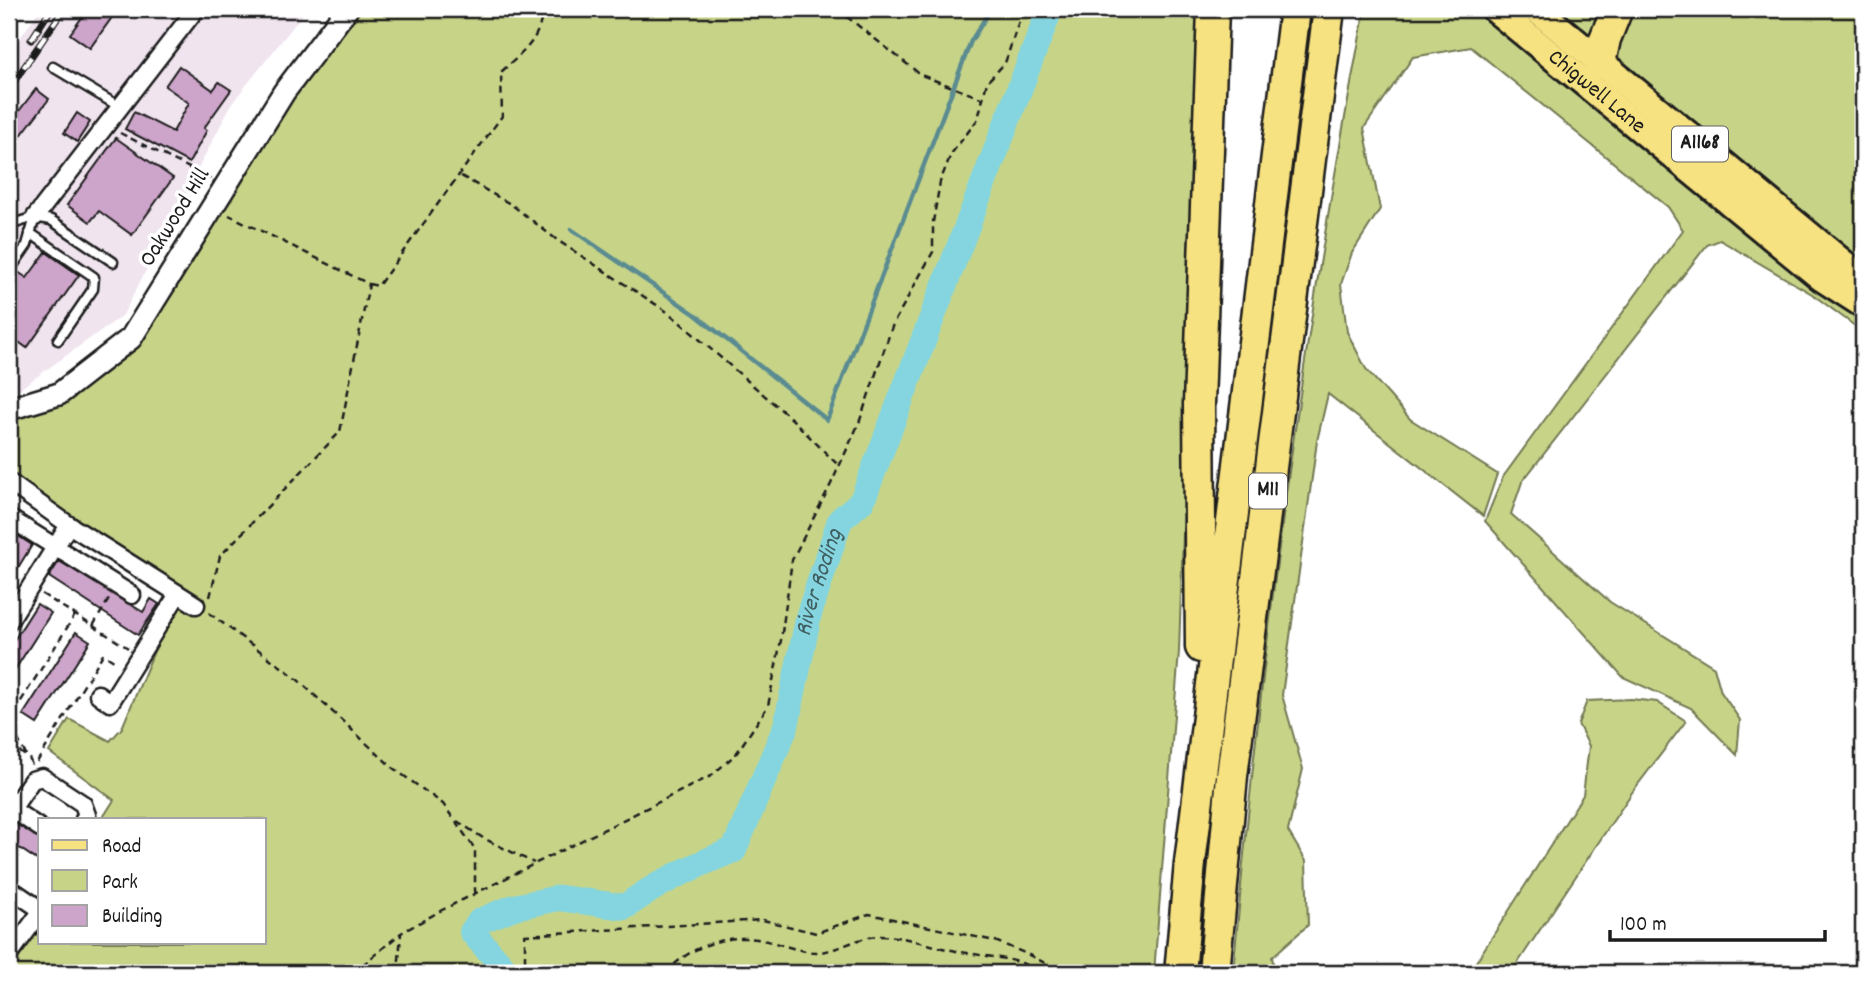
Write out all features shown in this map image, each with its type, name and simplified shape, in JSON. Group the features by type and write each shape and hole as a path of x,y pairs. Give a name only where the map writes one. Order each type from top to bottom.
{"highway":[{"name":"M11","path":"1202,766 1199,404 1213,9"},
{"name":"M11","path":"1180,973 1202,766 1295,9"},
{"name":"M11","path":"1214,973 1232,776 1329,9"},
{"name":"M11","path":"1303,210 1335,90 1349,9"},
{"path":"1600,63 1605,40 1617,9"}],"main road":[{"name":"Chigwell Lane","path":"1496,9 1821,277 1863,304"},
{"name":"Chigwell Lane","path":"1536,9 1863,280"},
{"path":"1600,63 1600,94"}],"street":[{"path":"33,225 196,9"},
{"name":"Oakwood Hill","path":"9,409 59,394 131,338 284,92 347,9"},
{"path":"9,482 69,525 196,605"},
{"path":"9,518 132,595"},
{"path":"9,621 69,525"},
{"path":"110,703 178,594"},
{"path":"38,827 10,808 32,780 42,777 83,804 87,815 85,818"},
{"path":"9,888 38,910"},
{"path":"9,955 38,914"}],"lane":[{"path":"53,67 120,107"},
{"path":"9,225 33,225 51,220 113,262"},
{"path":"9,271 27,245 33,225"},
{"path":"33,225 94,277 93,289 58,340"}],"path":[{"path":"214,207 369,284 378,286 461,176 502,116 500,72 532,44 542,23 542,9"},
{"path":"837,9 921,75 981,97"},
{"path":"354,973 401,933 711,776 736,754 768,706 781,640 792,560 859,423 893,324 933,252 933,222 940,182 951,154 978,119 981,97 987,82 1005,63 1024,9"},
{"path":"106,126 226,187"},
{"path":"461,176 512,205 557,240 668,313 793,420 839,466"},
{"path":"196,605 210,599 219,556 340,432 369,284"},
{"path":"30,587 140,656"},
{"path":"93,626 115,590"},
{"path":"196,605 295,677 393,768 443,804 475,849 475,894"},
{"path":"75,615 11,717 12,728 34,768 103,654 130,671"},
{"path":"9,745 26,755"},
{"path":"454,819 483,838 535,864"},
{"path":"525,973 525,935 763,920 816,933 869,914 995,941 1065,973"},
{"path":"398,973 401,933"},
{"path":"666,973 673,964 692,950 724,940 756,939 819,952 875,936 905,938 951,950 1022,963 1037,973"}],"shaded area":[{"path":"40,9 307,9 232,103 123,315 9,394 9,54"}],"green space":[{"path":"362,9 1201,9 1179,651 1154,973 9,973 9,952 38,914 38,944 266,944 266,818 103,818 114,800 49,752 69,719 110,741 122,728 178,594 9,482 9,409 59,394 131,338 210,213 317,65"},
{"path":"1365,9 1863,9 1863,332 1812,294 1720,240 1707,245 1522,482 1511,514 1610,602 1714,667 1721,692 1740,720 1737,755 1691,708 1623,677 1485,521 1503,477 1683,230 1668,207 1471,47 1413,57 1364,128 1380,209 1352,253 1341,284 1347,332 1366,369 1410,419 1497,474 1483,516 1328,394 1317,441 1282,695 1303,769 1288,831 1306,861 1308,925 1272,957 1275,973 1233,973 1257,731 1287,489 1323,248"},
{"path":"1631,699 1657,702 1686,721 1633,791 1511,973 1469,973 1583,795 1589,746 1578,724 1587,701"}],"building":[{"path":"88,9 118,9 90,48 70,34"},
{"path":"179,66 213,90 219,82 231,90 204,128 207,130 189,163 125,129 134,112 173,132 189,103 165,86"},
{"path":"36,89 49,99 9,151 9,124"},
{"path":"77,113 90,122 77,142 64,133"},
{"path":"116,138 173,178 132,235 99,211 90,222 67,205"},
{"path":"46,252 79,275 27,348 9,335 9,304 18,291 9,284 18,272 27,278"},
{"path":"9,530 32,545 9,582"},
{"path":"59,561 143,612 151,599 159,604 138,635 49,577"},
{"path":"37,604 51,613 9,679 9,648"},
{"path":"76,632 90,641 37,724 23,715"},
{"path":"9,820 38,837 38,861 9,841"}],"waterway":[{"path":"571,229 696,315 827,420 971,41 991,9"},
{"name":"River Roding","path":"501,973 503,967 472,932 480,921 514,907 559,898 625,907 677,875 734,850 786,726 809,614 840,520 862,501 1050,9"}],"railway":[{"path":"31,40 51,9"},
{"path":"9,89 64,9"}]}
